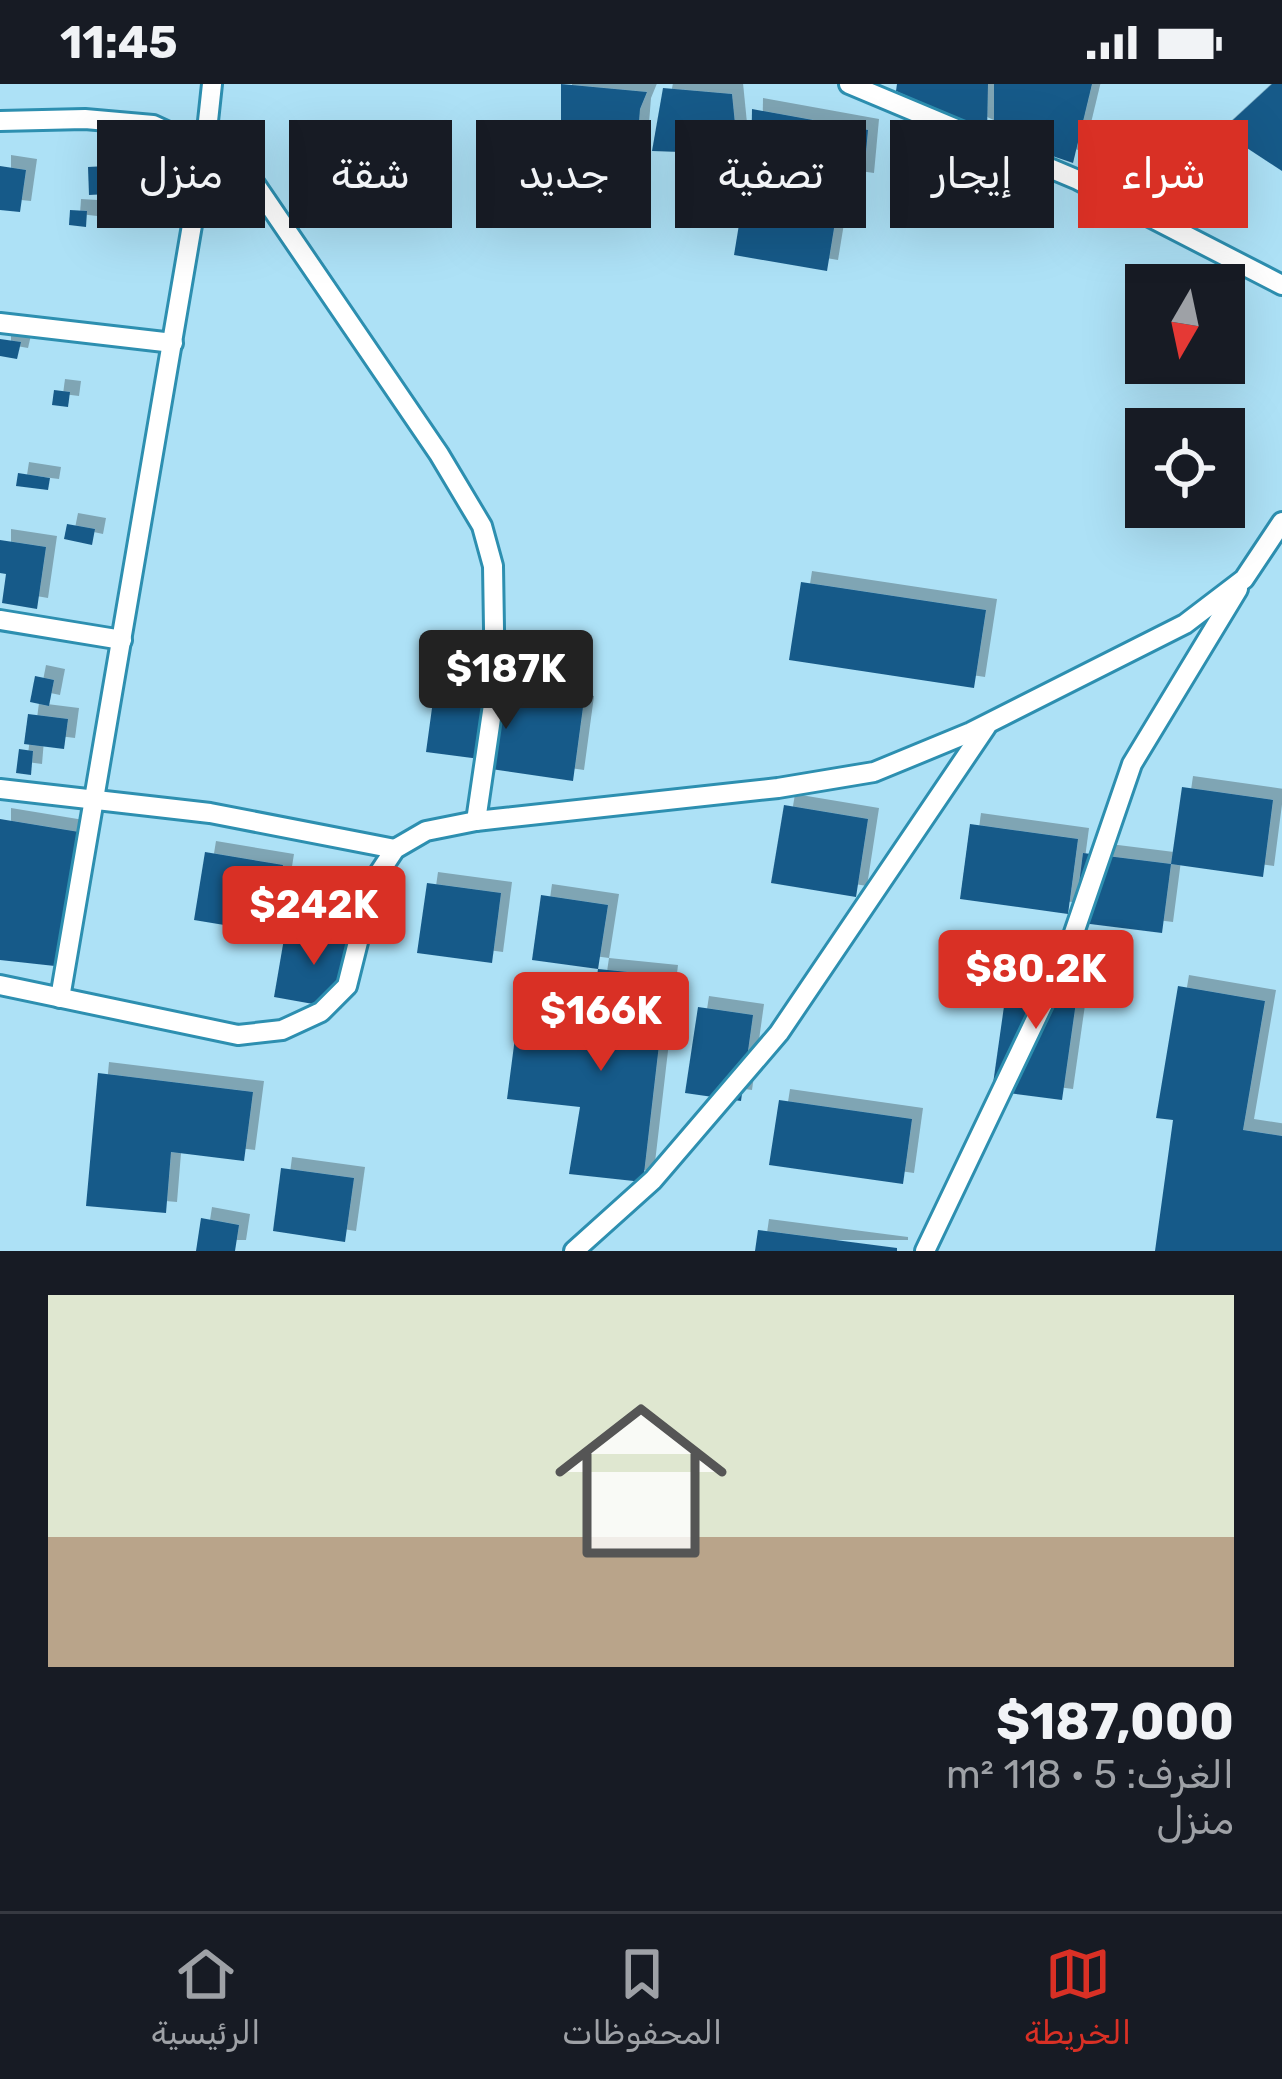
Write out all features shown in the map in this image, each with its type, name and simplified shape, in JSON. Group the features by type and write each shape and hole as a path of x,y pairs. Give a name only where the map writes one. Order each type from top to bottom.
{"street":[{"path":"209,120 212,84"},
{"path":"849,84 1078,180 1282,285"},
{"path":"0,121 97,120"},
{"path":"265,199 439,454 482,526 493,566 495,691 476,821"},
{"path":"60,998 192,228"},
{"path":"0,323 172,343"},
{"path":"925,1251 1066,956 1132,764 1282,522"},
{"path":"0,985 238,1035 282,1030 321,1012 347,986 373,882 395,849 426,831 874,772 989,723 1185,624 1244,579"},
{"path":"0,620 122,640"},
{"path":"574,1251 653,1180 779,1033 989,723"},
{"path":"0,789 210,813 395,849"}],"building":[{"path":"561,84 647,92 639,120 561,120"},
{"path":"897,84 988,84 987,120 959,120 896,91"},
{"path":"994,84 1092,84 1083,120 1078,120 1073,163 1054,157 1054,120 994,120"},
{"path":"1272,84 1282,84 1282,171 1248,149 1248,120 1233,120"},
{"path":"663,88 732,94 735,120 675,120 675,152 652,151"},
{"path":"752,109 813,120 752,120"},
{"path":"0,166 26,170 20,212 0,210"},
{"path":"97,166 97,195 89,195 88,167"},
{"path":"70,210 87,211 86,227 69,225"},
{"path":"738,228 834,228 827,271 734,255"},
{"path":"0,339 21,342 17,359 0,356"},
{"path":"54,390 70,392 68,407 52,405"},
{"path":"18,473 50,478 48,490 16,486"},
{"path":"67,524 95,529 92,545 64,539"},
{"path":"0,540 46,547 37,609 2,603 6,574 0,573"},
{"path":"801,582 986,610 974,688 789,660"},
{"path":"35,676 54,680 49,706 30,702"},
{"path":"435,686 583,707 573,781 491,769 480,759 426,752"},
{"path":"28,714 68,719 64,749 24,744"},
{"path":"19,749 33,751 31,775 16,773"},
{"path":"1182,787 1273,800 1263,877 1171,864"},
{"path":"784,805 868,819 856,897 771,883"},
{"path":"0,819 85,833 64,967 0,960"},
{"path":"970,824 1078,839 1068,914 960,899"},
{"path":"205,852 283,865 272,933 194,920"},
{"path":"1083,853 1171,864 1162,933 1074,922"},
{"path":"427,883 501,893 492,963 417,953"},
{"path":"541,895 608,905 598,969 532,960"},
{"path":"286,927 353,938 341,1009 274,997"},
{"path":"1010,964 1080,974 1062,1100 992,1091"},
{"path":"598,969 667,976 643,1182 569,1174 580,1107 507,1099 516,1030 588,1037"},
{"path":"1178,986 1265,1001 1243,1130 1282,1136 1282,1251 1155,1251 1173,1120 1156,1118"},
{"path":"698,1007 753,1015 741,1101 685,1093"},
{"path":"98,1073 253,1092 244,1161 171,1152 166,1213 86,1206"},
{"path":"779,1100 912,1119 903,1184 769,1165"},
{"path":"281,1168 354,1178 345,1242 273,1231"},
{"path":"201,1218 239,1225 235,1251 196,1251"},
{"path":"758,1230 897,1248 897,1251 755,1251"}]}
